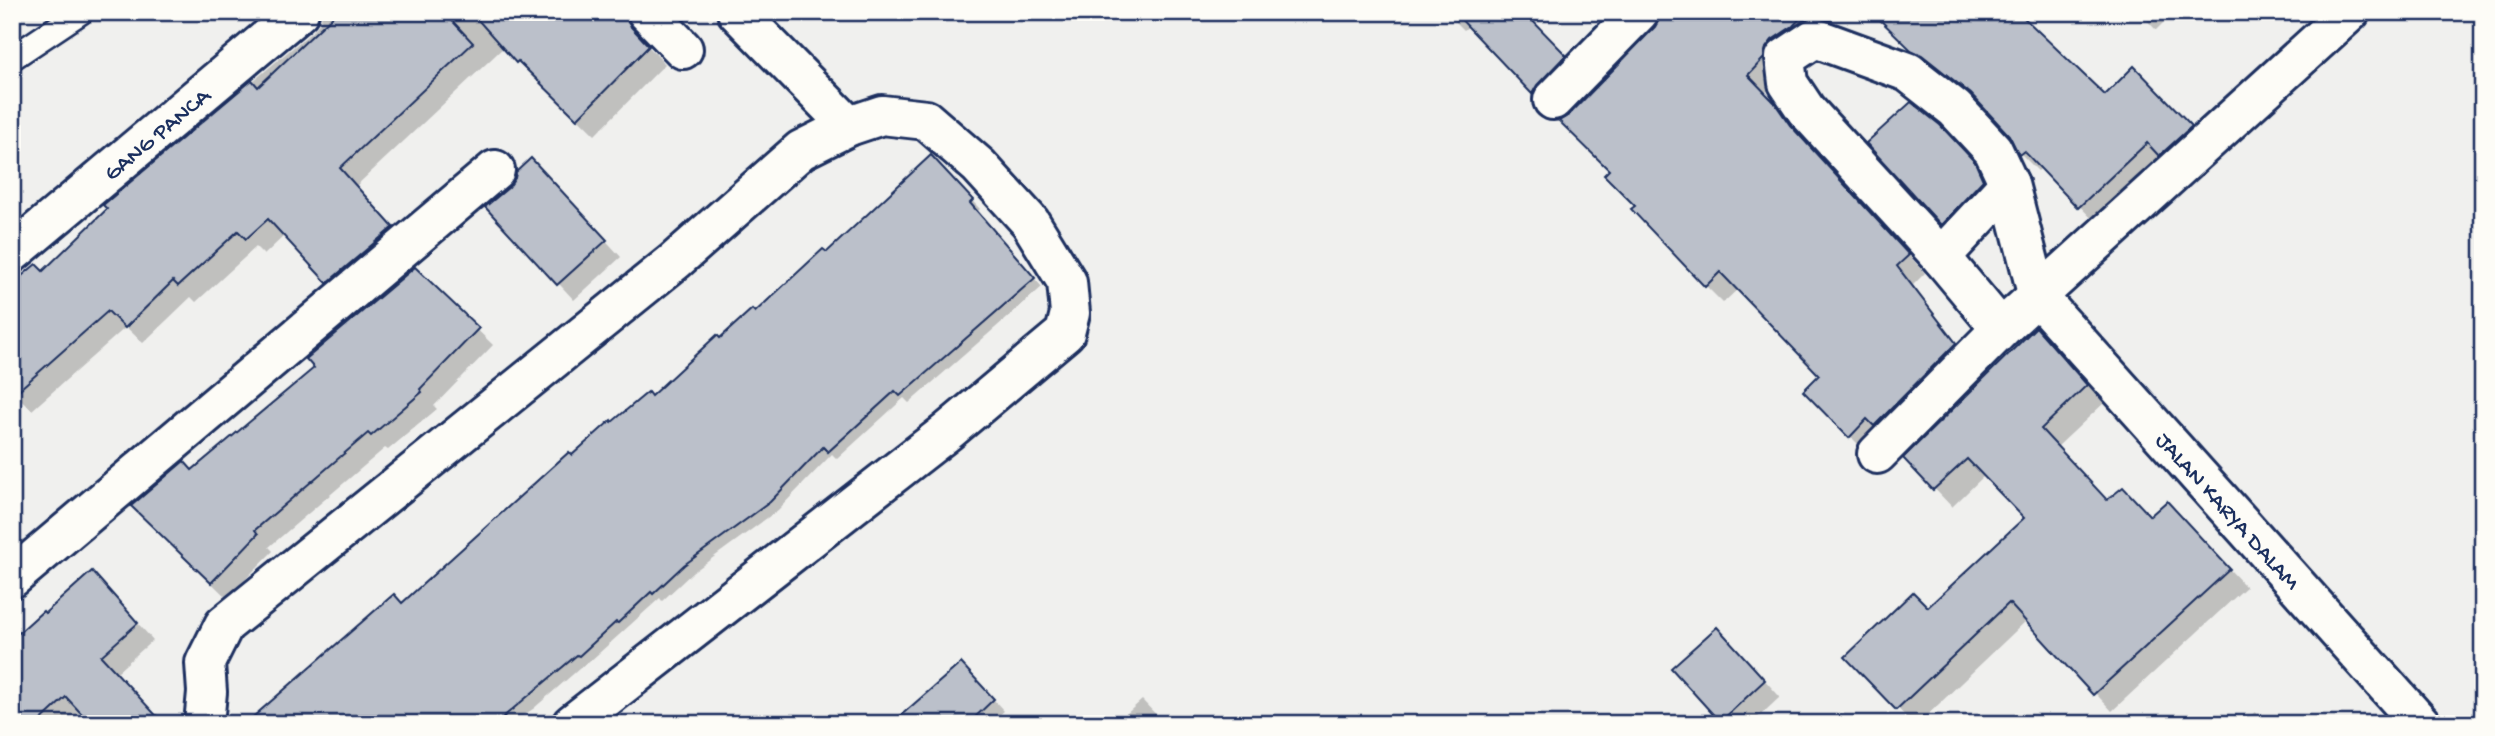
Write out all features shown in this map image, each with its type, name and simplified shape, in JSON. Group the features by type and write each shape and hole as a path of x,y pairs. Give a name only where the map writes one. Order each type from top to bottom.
{"street":[{"name":"GANG PANCA","path":"12,253 299,12"},
{"path":"647,12 683,49"},
{"path":"737,12 849,126"},
{"path":"1553,100 1639,12"},
{"path":"1877,454 2001,330 2330,19"},
{"path":"2001,330 1941,257 1806,110 1788,83 1785,58 1815,38 1908,72 1955,109 1993,150 2009,184 2038,297"},
{"path":"233,724 206,708 205,663 224,625 675,261 801,150 849,126 882,115 926,120 979,166 1030,222 1067,282 1070,313 1065,332 947,432 572,724"},
{"path":"12,578 495,170"},
{"path":"1941,257 2009,184"},
{"name":"JALAN KARYA DALAM","path":"2038,297 2421,724"}],"lane":[{"path":"12,58 81,12"}],"building":[{"path":"337,12 444,12 473,43 340,168 393,227 327,283 268,219 246,239 238,231 178,286 173,281 125,328 108,311 12,396 12,284 36,264 43,271 107,209 103,205 252,80 258,87"},
{"path":"471,12 626,12 631,27 649,46 577,119 518,61 516,63"},
{"path":"1454,12 1524,12 1566,55 1537,85 1532,94"},
{"path":"1660,12 1806,12 1793,26 1772,40 1766,48 1764,58 1748,75 1909,255 1897,266 1956,343 1874,426 1867,419 1849,438 1803,391 1819,375 1720,272 1705,287 1631,209 1635,206 1604,175 1609,170 1559,121 1569,115 1655,27"},
{"path":"1872,12 2018,12 2105,95 2134,66 2192,126 2159,156 2147,143 2078,208 2024,151 2019,155 2009,135 1971,94 1922,55 1911,50"},
{"path":"1911,102 1940,125 1975,162 1983,180 1941,225 1866,143"},
{"path":"931,155 973,200 970,203 1035,278 900,396 895,391 828,452 823,447 770,502 684,565 653,594 651,592 579,656 495,724 245,724 394,594 402,603 569,452 572,455 648,392 651,396 717,335 720,338 752,309 755,312 823,249 827,252"},
{"path":"531,158 607,240 557,285 485,207 509,187 516,172"},
{"path":"415,267 479,328 420,389 422,392 371,436 368,433 255,530 258,534 211,583 131,506 184,461 192,470 314,368 306,359"},
{"path":"2036,327 2087,385 2041,429 2107,500 2123,487 2150,516 2167,501 2230,569 2093,695 2009,603 1896,710 1845,657 1913,592 1928,607 2024,518 1967,459 1933,490 1903,458"},
{"path":"92,571 138,623 101,656 164,724 91,724 66,697 37,724 26,724 12,710 12,639"},
{"path":"1717,627 1765,680 1720,722 1671,668"},
{"path":"961,663 994,699 968,724 891,724"}]}
